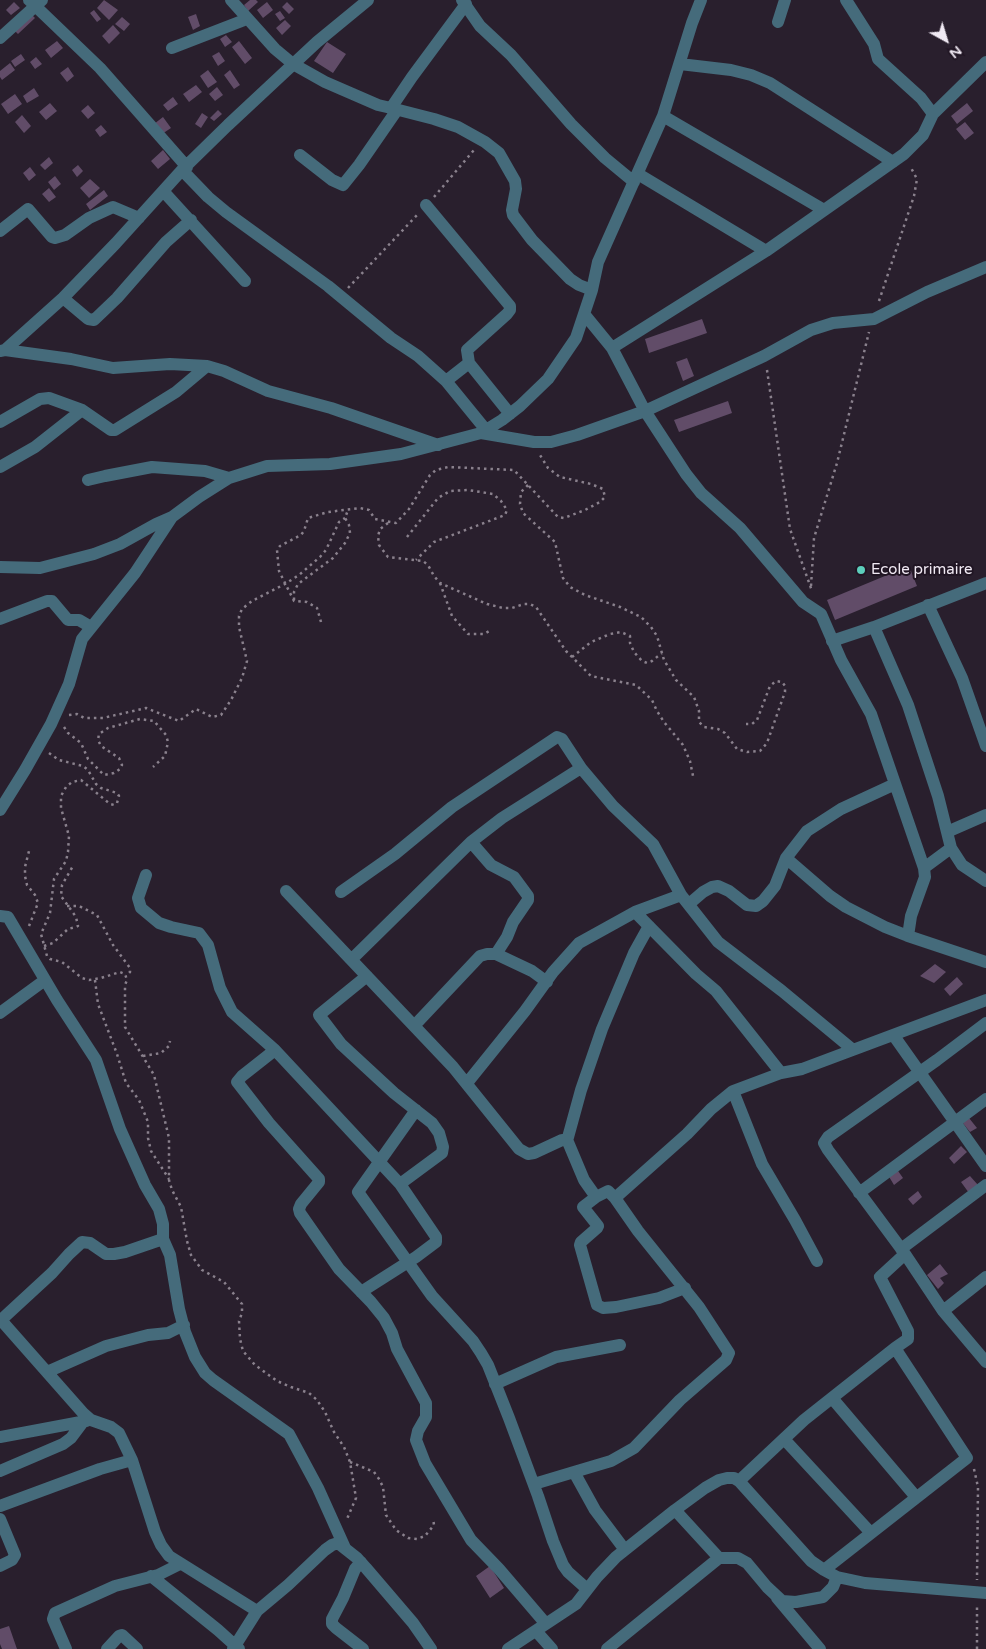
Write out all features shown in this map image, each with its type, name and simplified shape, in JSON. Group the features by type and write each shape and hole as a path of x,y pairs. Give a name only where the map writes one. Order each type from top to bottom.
{"street":[{"path":"231,0 276,49 293,64 325,82 378,105 447,122 481,140 499,153 512,174 516,189 512,210 513,215 525,232 570,279 592,290"},
{"path":"3,350 62,298 228,125 317,42 368,0"},
{"path":"0,567 40,568 114,547 172,517 199,496 229,478 267,466 330,464 400,454 484,431 510,414 548,379 576,338 585,315 598,262 663,116 692,23 702,0"},
{"path":"778,22 785,0"},
{"path":"846,0 874,44 878,60 917,94 932,114"},
{"path":"0,38 36,2 100,68 208,197 292,259 391,338 418,356 446,381 484,431 534,442 552,442 623,420 764,356 811,330 833,323 874,319 928,292 986,267"},
{"path":"300,154 332,180 343,185 375,144 412,77 464,2 480,26 511,55 570,124 605,158 636,178 766,251"},
{"path":"172,48 247,19"},
{"path":"680,64 731,70 751,75 770,83 892,162"},
{"path":"612,348 766,251 904,154 923,135 932,114 984,70"},
{"path":"663,116 824,210"},
{"path":"164,192 245,281"},
{"path":"426,206 510,306 510,310 502,319 468,347 467,350 469,363 510,414"},
{"path":"0,231 28,209 52,237 55,238 65,235 89,218 113,207 139,218"},
{"path":"62,298 88,319 94,320 118,298 166,242 191,220"},
{"path":"585,315 612,348 645,410 686,474 701,493 740,528 803,602 821,614 841,660 870,714 924,868 925,877 911,916 908,936"},
{"path":"3,350 71,359 112,368 170,364 207,366 224,371 268,391 331,408 438,445"},
{"path":"446,381 469,363"},
{"path":"0,422 45,398 49,398 82,410 111,430 117,429 176,392 207,366"},
{"path":"0,467 35,447 82,410"},
{"path":"88,480 152,467 205,471 229,478"},
{"path":"0,810 39,746 50,724 69,684 82,639 136,573 172,517"},
{"path":"832,641 874,627 928,604 986,583"},
{"path":"0,620 28,608 52,601 68,620 79,620 91,627"},
{"path":"928,604 962,678 986,746"},
{"path":"874,627 908,705 938,796 951,848 962,866 986,881"},
{"path":"341,892 395,854 452,807 557,737 562,739 582,768 614,806 653,844 685,900 708,931 727,951 782,991 852,1048"},
{"path":"352,960 471,842 502,818 582,768"},
{"path":"467,1083 547,982 562,960 579,943 635,912 685,900 712,887 718,886 729,891 747,905 756,906 763,901 775,886 786,858 807,831 840,809 895,784"},
{"path":"947,832 986,815"},
{"path":"471,842 491,865 514,877 528,896 528,900 512,922 507,937 496,954"},
{"path":"924,868 951,848"},
{"path":"786,858 830,896 846,907 884,927 986,962"},
{"path":"146,875 138,898 141,908 159,923 199,933 208,945 220,988 232,1012 274,1050 400,1184 437,1239 436,1242 408,1262 361,1292"},
{"path":"286,891 467,1083 523,1152 534,1153 562,1140 567,1140"},
{"path":"635,912 696,974 716,991 781,1073"},
{"path":"0,916 8,917 45,980 96,1060 120,1129 145,1185 159,1209 163,1238 170,1255 175,1288 184,1325 190,1345 205,1373 289,1434 318,1488 345,1548"},
{"path":"596,1197 584,1180 567,1140 581,1090 602,1029 634,953 649,926"},
{"path":"414,1026 480,956 496,954 532,972 547,982"},
{"path":"367,976 319,1016 341,1044 394,1093 436,1128 443,1150 436,1158 400,1184"},
{"path":"0,1013 45,980"},
{"path":"615,1198 687,1134 711,1108 732,1091 781,1073 802,1068 852,1048 894,1036 923,1023 986,1000"},
{"path":"986,1023 828,1138 824,1143 903,1252 943,1312 986,1362"},
{"path":"894,1036 986,1166"},
{"path":"274,1050 237,1082 269,1123 319,1179 319,1182 301,1204 300,1214 339,1269 384,1318 395,1340 397,1349 426,1404 426,1417 418,1431 416,1440 426,1463 471,1540 499,1569 541,1628 552,1649"},
{"path":"732,1091 762,1164 817,1261"},
{"path":"859,1193 986,1099"},
{"path":"416,1110 358,1189 358,1192 432,1296 473,1341 488,1365 563,1565 568,1572 588,1589"},
{"path":"739,1481 832,1398 908,1339 908,1331 880,1277 903,1252 986,1185"},
{"path":"534,1484 611,1461 634,1448 680,1400 728,1357 729,1353 685,1288 608,1191 583,1207 598,1226 580,1245 597,1305 603,1308 616,1307 659,1298 685,1288"},
{"path":"87,1421 83,1413 0,1319 52,1273 82,1242 90,1243 106,1254 114,1254 125,1252 163,1238"},
{"path":"943,1312 986,1277"},
{"path":"47,1372 106,1346 148,1334 168,1333 184,1325"},
{"path":"495,1384 556,1358 620,1345"},
{"path":"824,1570 967,1458 895,1348"},
{"path":"832,1398 916,1497"},
{"path":"0,1471 63,1444 87,1421"},
{"path":"0,1437 87,1421 112,1427 119,1432 132,1460 155,1532 169,1556 257,1611"},
{"path":"784,1439 871,1533"},
{"path":"0,1506 100,1469 132,1460"},
{"path":"574,1472 595,1510 625,1550"},
{"path":"508,1649 576,1604 597,1577 625,1550 675,1510 719,1480 734,1478 739,1481 811,1561 837,1577 864,1583 981,1592"},
{"path":"675,1510 719,1558"},
{"path":"0,1519 15,1556 12,1560 0,1566"},
{"path":"151,1576 218,1630 235,1648 257,1611 332,1545 338,1544 361,1562 413,1624 431,1649"},
{"path":"607,1649 719,1558 738,1558 747,1563 820,1649"},
{"path":"361,1562 355,1569 332,1619 332,1624 363,1649"},
{"path":"66,1649 53,1619 55,1613 116,1586 164,1572 180,1564"},
{"path":"777,1598 789,1602 817,1599 827,1594 833,1587 837,1577"},
{"path":"107,1649 122,1635 137,1649"}],"path":[{"path":"340,296 464,164 481,140"},
{"path":"811,586 814,538 838,463 862,362 864,346 914,196 916,179 904,154"},
{"path":"764,356 790,528 821,614"},
{"path":"294,601 279,570 277,550 280,546 304,531 308,518 328,512 360,508 369,510 375,519 396,523 409,509 430,475 436,470 448,467 514,470 558,517 564,518 585,510 605,497 604,489 560,477 548,468 534,442"},
{"path":"528,485 521,492 520,504 523,513 555,542 563,578 570,586 585,595 620,607 641,617 657,636 664,660 676,680 694,697 699,711 699,722 704,727 718,729 725,733 737,749 747,752 760,751 767,743 785,692 785,686 782,682 776,681 770,686 757,720 752,724 746,724"},
{"path":"407,537 438,498 450,491 468,490 493,494 501,501 506,510 505,516 434,542 416,560"},
{"path":"154,767 165,756 168,742 166,735 154,721 140,719 108,728 99,734 98,740 101,746 119,758 122,765 114,774 104,774 88,759 81,743 68,733 64,727 64,721 70,715 77,714 84,718 103,718 146,708 179,721 196,709 212,717 221,715 242,678 247,661 240,627 239,616 242,609 252,600 285,584 320,557 326,550 339,522 345,518 348,510"},
{"path":"294,601 294,592 298,584 333,558 345,542 350,533 349,525 345,518"},
{"path":"390,523 380,529 378,536 379,545 388,557 416,560 428,564 434,576 440,582 487,604 504,608 512,608 524,604 536,607 572,657 591,676 636,685 645,692 652,700 664,722 683,744 690,761 693,776"},
{"path":"440,582 452,616 468,634 484,634 491,630"},
{"path":"294,601 307,602 316,608 321,622"},
{"path":"572,657 591,642 610,634 621,632 630,636 634,652 642,661 647,663 652,661 662,653"},
{"path":"39,746 59,760 83,766 88,770 96,784 101,788 117,793 119,796 117,803 114,805 110,804 81,780 72,782 66,787 61,796 61,808 69,836 68,852 66,861 54,879 50,913 41,934 41,940"},
{"path":"29,851 25,876 27,885 35,895 38,903 29,923 29,928"},
{"path":"44,946 53,943 68,929 78,926 76,917 61,896 62,886 73,866"},
{"path":"67,906 79,906 97,915 113,945 130,968 130,972 126,976 125,1027 154,1075 169,1138 169,1180"},
{"path":"37,936 41,940 50,959 62,962 82,978 94,980 120,972 126,976"},
{"path":"94,980 98,1004 118,1054 126,1083 139,1100 148,1122 148,1138 151,1151 169,1180 180,1207 191,1255 202,1270 224,1282 242,1304 242,1313 239,1320 240,1338 243,1351 254,1365 277,1381 291,1388 309,1393 317,1400 344,1447 350,1462 356,1498 352,1510 338,1536"},
{"path":"143,1056 161,1053 169,1046 170,1041"},
{"path":"967,1458 974,1470 978,1488 981,1592 977,1649"},
{"path":"350,1462 374,1472 379,1479 384,1492 386,1515 396,1530 408,1538 417,1539 425,1536 434,1525 433,1518"}],"building":[{"path":"104,0 118,10 109,20 97,8"},
{"path":"250,0 258,2 248,11 244,5"},
{"path":"14,2 20,8 11,15 6,10"},
{"path":"267,2 273,10 263,18 257,10"},
{"path":"287,2 294,9 289,14 282,7"},
{"path":"27,10 35,18 18,34 11,27"},
{"path":"94,10 101,19 97,22 90,13"},
{"path":"280,11 285,18 280,21 275,14"},
{"path":"196,14 200,26 193,30 188,17"},
{"path":"122,17 130,24 124,31 115,24"},
{"path":"285,20 291,26 282,35 276,28"},
{"path":"113,25 120,33 109,44 102,36"},
{"path":"226,35 232,42 225,47 220,39"},
{"path":"57,41 63,48 51,58 45,50"},
{"path":"239,41 252,58 245,64 232,47"},
{"path":"327,42 346,54 333,73 314,61"},
{"path":"219,52 225,61 218,66 212,56"},
{"path":"21,54 25,60 15,67 11,61"},
{"path":"36,57 42,64 35,69 30,62"},
{"path":"10,63 15,70 2,80 0,71"},
{"path":"68,67 74,76 67,82 60,73"},
{"path":"208,70 217,82 208,88 200,76"},
{"path":"230,70 240,85 234,89 224,75"},
{"path":"196,85 202,92 189,102 183,94"},
{"path":"217,87 223,95 215,101 209,94"},
{"path":"34,88 39,96 27,103 23,96"},
{"path":"15,94 22,104 8,114 1,104"},
{"path":"173,97 178,104 168,111 163,105"},
{"path":"50,103 57,111 46,120 39,112"},
{"path":"967,103 973,111 957,124 951,116"},
{"path":"88,105 95,113 88,119 81,111"},
{"path":"218,110 222,114 214,121 210,118"},
{"path":"202,113 208,117 201,128 195,124"},
{"path":"22,115 31,126 24,133 15,122"},
{"path":"163,117 171,128 162,134 154,124"},
{"path":"965,122 974,133 965,140 956,129"},
{"path":"101,125 107,132 100,137 95,130"},
{"path":"163,150 170,159 158,169 151,161"},
{"path":"49,157 53,163 45,170 40,165"},
{"path":"78,165 83,171 77,177 72,170"},
{"path":"30,167 36,175 29,181 23,173"},
{"path":"55,176 61,184 54,190 48,182"},
{"path":"90,179 100,188 89,198 80,188"},
{"path":"49,188 56,197 49,202 42,194"},
{"path":"104,190 108,196 90,210 86,204"},
{"path":"702,319 707,333 649,353 645,339"},
{"path":"687,358 694,376 683,381 676,362"},
{"path":"728,401 732,413 679,432 674,420"},
{"path":"909,566 917,586 835,620 827,600"},
{"path":"935,964 946,972 934,983 920,976"},
{"path":"957,977 963,984 950,996 944,989"},
{"path":"969,1118 977,1128 970,1132 962,1122"},
{"path":"961,1146 967,1152 954,1164 949,1158"},
{"path":"896,1168 903,1178 894,1185 888,1175"},
{"path":"970,1176 978,1185 969,1193 961,1182"},
{"path":"918,1191 922,1197 913,1205 908,1199"},
{"path":"940,1264 948,1274 940,1278 944,1283 938,1289 927,1275"},
{"path":"490,1566 504,1588 490,1598 476,1576"},
{"path":"9,1626 17,1649 2,1649 0,1644 0,1629"}],"place":[{"name":"Ecole primaire","path":"861,570"}]}
